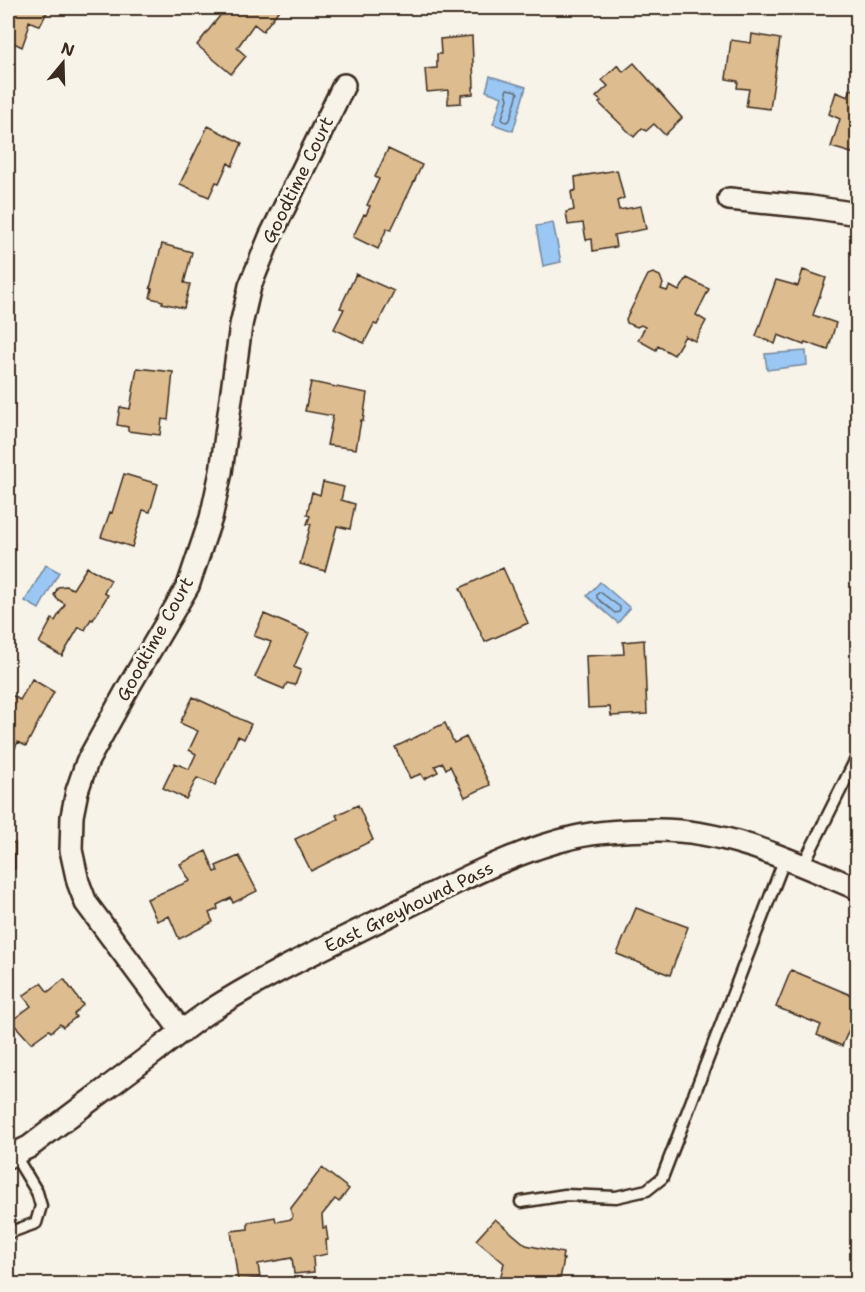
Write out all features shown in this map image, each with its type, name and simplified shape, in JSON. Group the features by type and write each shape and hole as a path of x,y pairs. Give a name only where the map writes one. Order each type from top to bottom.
{"street":[{"name":"Goodtime Court","path":"182,1032 86,903 78,882 71,850 72,816 77,791 87,762 188,586 211,518 220,472 241,325 250,286 270,237 344,85"},
{"path":"729,199 858,214"},
{"name":"East Greyhound Pass","path":"11,1155 28,1147 209,1012 256,983 471,875 529,851 574,837 617,831 696,832 771,852 858,889"}],"lane":[{"path":"521,1202 565,1195 616,1197 647,1190 662,1178 794,862 858,755"},
{"path":"8,1233 36,1222 41,1206 38,1192 11,1155"}],"water":[{"path":"490,76 526,87 513,131 493,124 502,97 486,91"},
{"path":"553,223 561,262 543,266 536,226"},
{"path":"806,351 807,365 767,370 765,354"},
{"path":"46,565 59,572 39,609 25,601"},
{"path":"600,582 630,608 618,623 587,596"}],"building":[{"path":"8,8 49,8 40,26 29,21 22,47 8,40"},
{"path":"226,8 278,8 279,10 263,31 254,24 237,48 246,56 231,74 197,45"},
{"path":"752,34 780,39 770,109 746,106 749,89 737,88 738,81 726,79 731,40 751,43"},
{"path":"472,36 473,94 461,95 461,103 448,104 448,90 427,92 425,69 437,68 437,54 441,54 440,39"},
{"path":"634,63 682,118 665,135 654,124 646,131 642,128 634,137 599,103 601,101 596,97 608,86 602,80 618,65 623,72"},
{"path":"851,89 858,91 858,146 855,154 831,147 840,119 829,114 836,92 848,97"},
{"path":"208,126 242,143 232,166 228,163 219,183 216,182 209,197 180,184"},
{"path":"388,149 422,165 391,230 387,228 378,249 353,237 370,206 367,205 379,179 375,177"},
{"path":"617,170 624,198 617,201 619,210 641,206 646,229 614,235 616,247 593,251 592,239 586,240 583,223 568,225 566,212 574,210 571,192 576,190 575,177"},
{"path":"162,244 192,252 184,283 190,284 184,308 150,298 152,289 150,288"},
{"path":"803,270 826,278 813,315 836,323 828,350 805,342 804,345 778,335 775,344 756,336 776,280 798,286"},
{"path":"653,273 660,276 663,284 661,289 667,291 670,286 679,291 687,278 709,289 696,315 706,321 695,341 685,336 674,355 658,346 656,350 638,340 645,327 627,323 626,319 648,275"},
{"path":"356,274 394,291 377,325 374,324 364,343 334,329 344,309 340,308"},
{"path":"137,368 173,372 168,420 162,419 160,435 128,431 128,427 117,425 120,407 130,409"},
{"path":"311,382 367,393 356,449 327,445 333,416 305,411"},
{"path":"124,474 158,484 150,512 143,510 132,547 101,537 110,512 112,513"},
{"path":"323,482 344,487 341,500 355,504 350,529 337,526 325,571 300,564 311,524 307,524 310,516 307,515 312,492 320,495"},
{"path":"87,567 111,580 104,593 108,595 85,630 79,627 62,656 39,643 52,619 55,621 65,604 54,595 58,587 66,586 73,589"},
{"path":"503,568 528,623 485,642 460,588"},
{"path":"264,614 309,633 294,667 301,670 295,685 287,683 284,689 255,677 271,642 254,636"},
{"path":"644,640 647,714 611,716 610,707 588,708 586,656 624,654 623,642"},
{"path":"32,679 54,692 26,746 18,742 12,754 8,752 8,693 20,700"},
{"path":"193,697 251,724 244,739 238,736 215,785 197,778 186,799 163,788 175,763 189,769 196,754 189,750 198,731 180,723"},
{"path":"445,723 454,743 466,737 490,785 465,797 450,766 446,769 443,763 435,766 438,772 424,779 421,774 410,778 395,747"},
{"path":"8,796 10,842 15,843 15,869 8,869"},
{"path":"358,805 373,840 311,871 295,839 338,819 336,815"},
{"path":"206,851 215,872 218,871 216,866 239,856 257,891 233,903 231,898 217,905 218,909 209,913 213,922 179,939 169,916 157,921 147,899 190,881 180,864"},
{"path":"636,908 688,927 670,975 617,954"},
{"path":"791,970 858,998 858,1008 842,1046 817,1035 821,1025 776,1007"},
{"path":"64,979 83,1005 74,1014 76,1017 63,1027 60,1024 31,1043 11,1021 31,1006 23,996 41,983 48,992"},
{"path":"322,1168 349,1189 339,1202 335,1199 322,1215 323,1228 326,1227 328,1240 326,1240 327,1254 313,1257 314,1272 294,1274 292,1258 258,1264 260,1278 238,1281 231,1231 248,1229 248,1222 275,1217 276,1222 292,1219 291,1208"},
{"path":"495,1219 526,1245 563,1253 559,1284 499,1284 504,1263 476,1240"}]}
